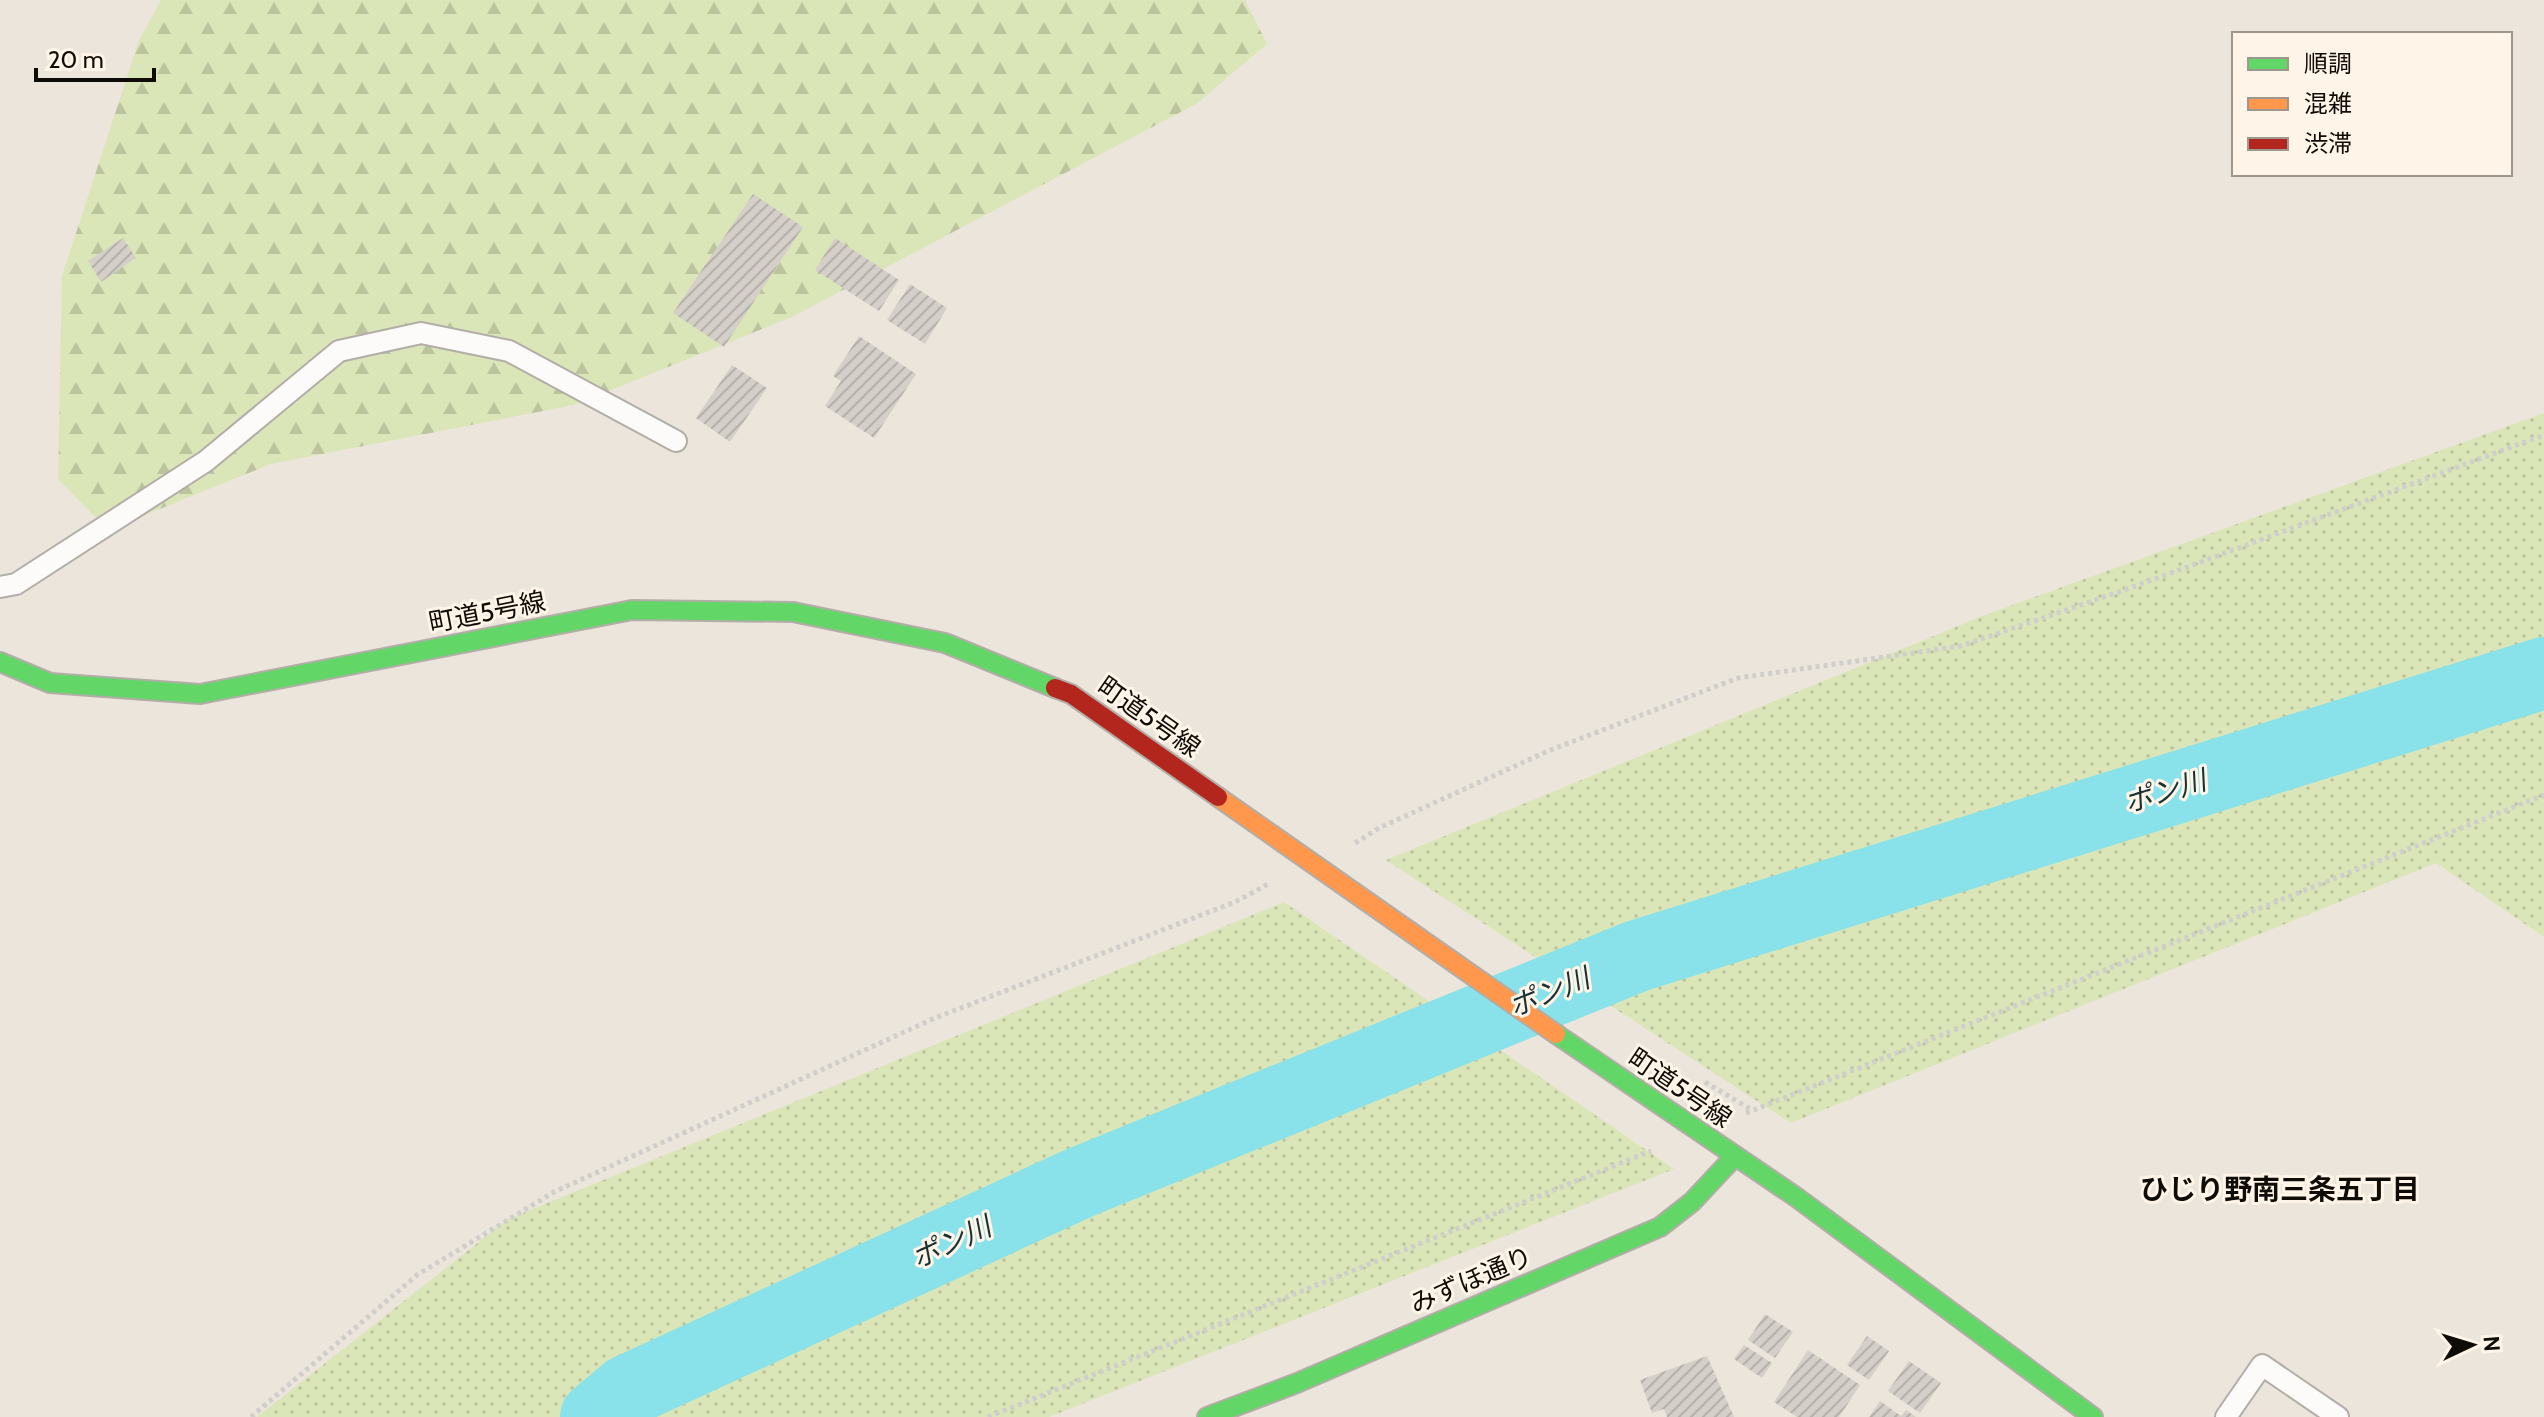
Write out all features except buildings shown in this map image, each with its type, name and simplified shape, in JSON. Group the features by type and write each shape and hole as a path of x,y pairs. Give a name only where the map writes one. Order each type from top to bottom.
{"street":[{"name":"町道5号線","path":"0,662 50,683 200,694 632,610 793,612 945,643 1071,694 1674,1116 1796,1197 2093,1417"},
{"name":"みずほ通り","path":"1207,1417 1297,1383 1660,1227 1692,1202 1735,1156"}],"lane":[{"path":"0,587 16,584 206,461 339,351 421,333 509,351 676,441"},
{"path":"2226,1417 2262,1365 2338,1417"}],"path":[{"path":"251,1417 417,1275 554,1192 908,1029 1235,902 1311,862 1548,751 1738,678 1961,646 2133,587 2544,435"},
{"path":"988,1417 2544,795"},
{"path":"1707,1083 1752,1110"}],"green space":[{"path":"161,0 1245,0 1267,44 1196,104 792,317 574,405 271,464 108,530 58,479 62,276 139,40"},
{"path":"2544,413 2544,937 2436,863 1791,1123 1386,860 1985,615"},
{"path":"1284,902 1674,1169 1049,1417 257,1417 508,1219"}],"waterway":[{"name":"ポン川","path":"596,1417 627,1391 1079,1183 1637,956 2544,673"}],"traffic: fast":[{"path":"0,662 50,683 200,694 632,610 793,612 945,643 1055,688"},
{"path":"1556,1034 1796,1197 2093,1417"},
{"path":"1207,1417 1297,1383 1660,1227 1692,1202 1735,1156"}],"traffic: slow":[{"path":"1218,797 1556,1034"}],"traffic: jam":[{"path":"1055,688 1071,694 1218,797"}],"district":[{"name":"ひじり野南三条五丁目","path":"2280,1189"}]}
